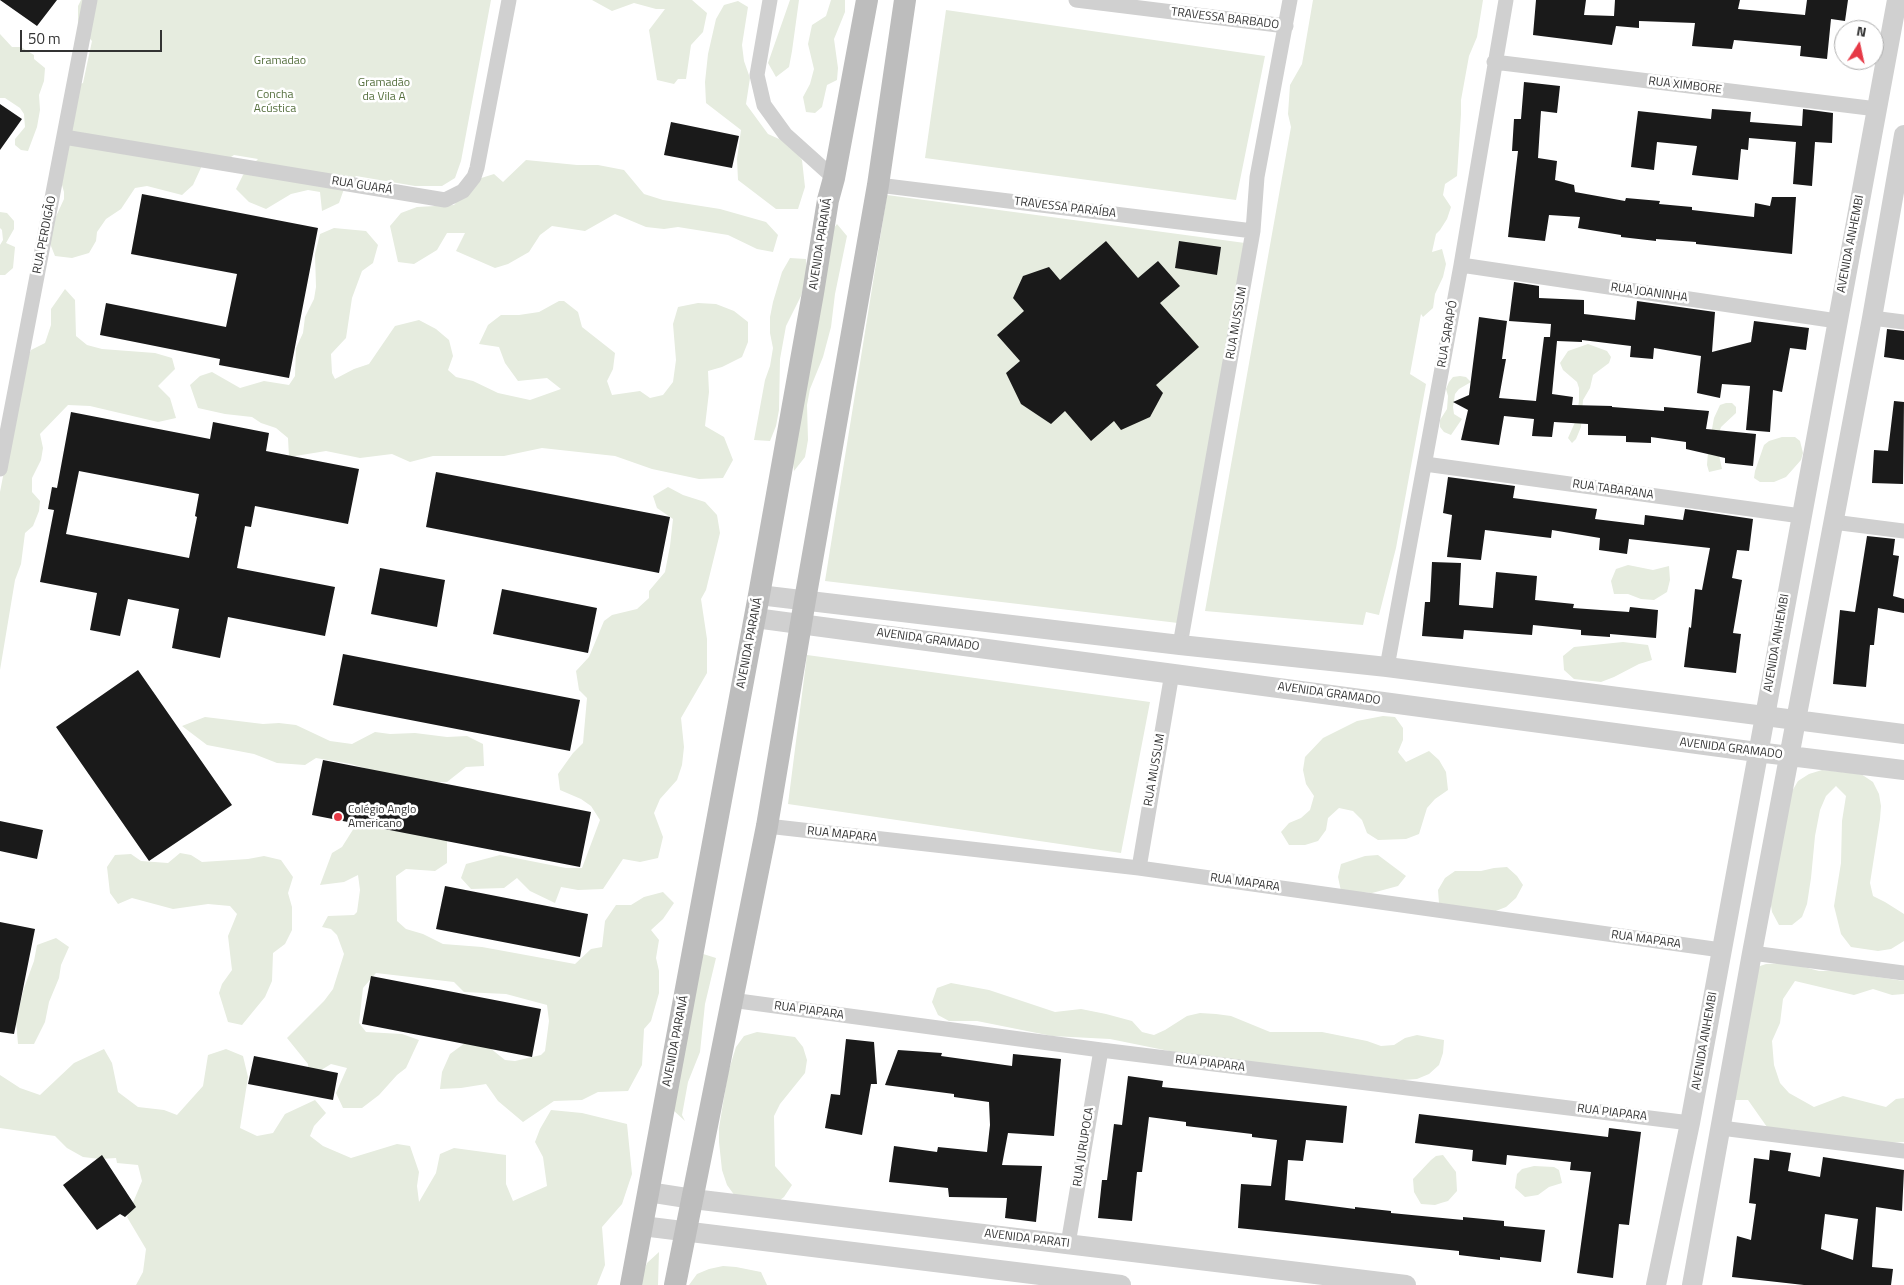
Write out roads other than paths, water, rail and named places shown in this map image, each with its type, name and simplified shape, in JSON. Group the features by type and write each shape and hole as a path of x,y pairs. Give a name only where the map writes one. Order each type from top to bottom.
{"main road":[{"name":"AVENIDA PARANÁ","path":"631,1285 755,618 828,200 834,178 867,0"},
{"path":"675,1285 767,826 804,600 878,185 905,0"}],"street":[{"name":"RUA PERDIGÃO","path":"0,469 90,0"},
{"name":"RUA GUARÁ","path":"64,137 445,200 463,192 474,177 477,168 509,0"},
{"path":"770,0 757,75 764,106 785,134 834,178"},
{"name":"TRAVESSA BARBADO","path":"1076,0 1286,26"},
{"name":"RUA MUSSUM","path":"1180,645 1253,231 1257,177 1290,0"},
{"name":"RUA SARAPÓ","path":"1387,667 1461,265 1506,0"},
{"name":"AVENIDA ANHEMBI","path":"1656,1285 1690,1122 1897,0"},
{"name":"RUA XIMBORE","path":"1494,62 1877,109"},
{"path":"1692,1285 1752,953 1872,318 1904,135"},
{"name":"TRAVESSA PARAÍBA","path":"878,185 1253,231"},
{"name":"RUA JOANINHA","path":"1461,265 1837,321"},
{"path":"1872,318 1904,322"},
{"name":"RUA TABARANA","path":"1425,464 1801,516"},
{"path":"1833,522 1904,531"},
{"name":"AVENIDA GRAMADO","path":"759,594 1180,645 1387,667 1904,734"},
{"name":"AVENIDA GRAMADO","path":"755,618 1904,770"},
{"name":"RUA MUSSUM","path":"1138,868 1172,673"},
{"name":"RUA MAPARA","path":"767,826 1138,868 1721,950"},
{"path":"1752,953 1904,973"},
{"name":"RUA PIAPARA","path":"731,1000 1101,1050 1690,1122"},
{"name":"RUA JURUPOCA","path":"1068,1244 1101,1050"},
{"path":"1721,1128 1904,1151"},
{"name":"AVENIDA PARATI","path":"648,1192 1406,1285"},
{"path":"642,1226 1061,1281 1121,1285"}],"place":[{"name":"Colégio Anglo Americano","path":"338,817"}],"park label":[{"name":"Gramadao","path":"280,61"},
{"name":"Gramadão da Vila A","path":"384,90"},
{"name":"Concha Acústica","path":"275,102"}]}
